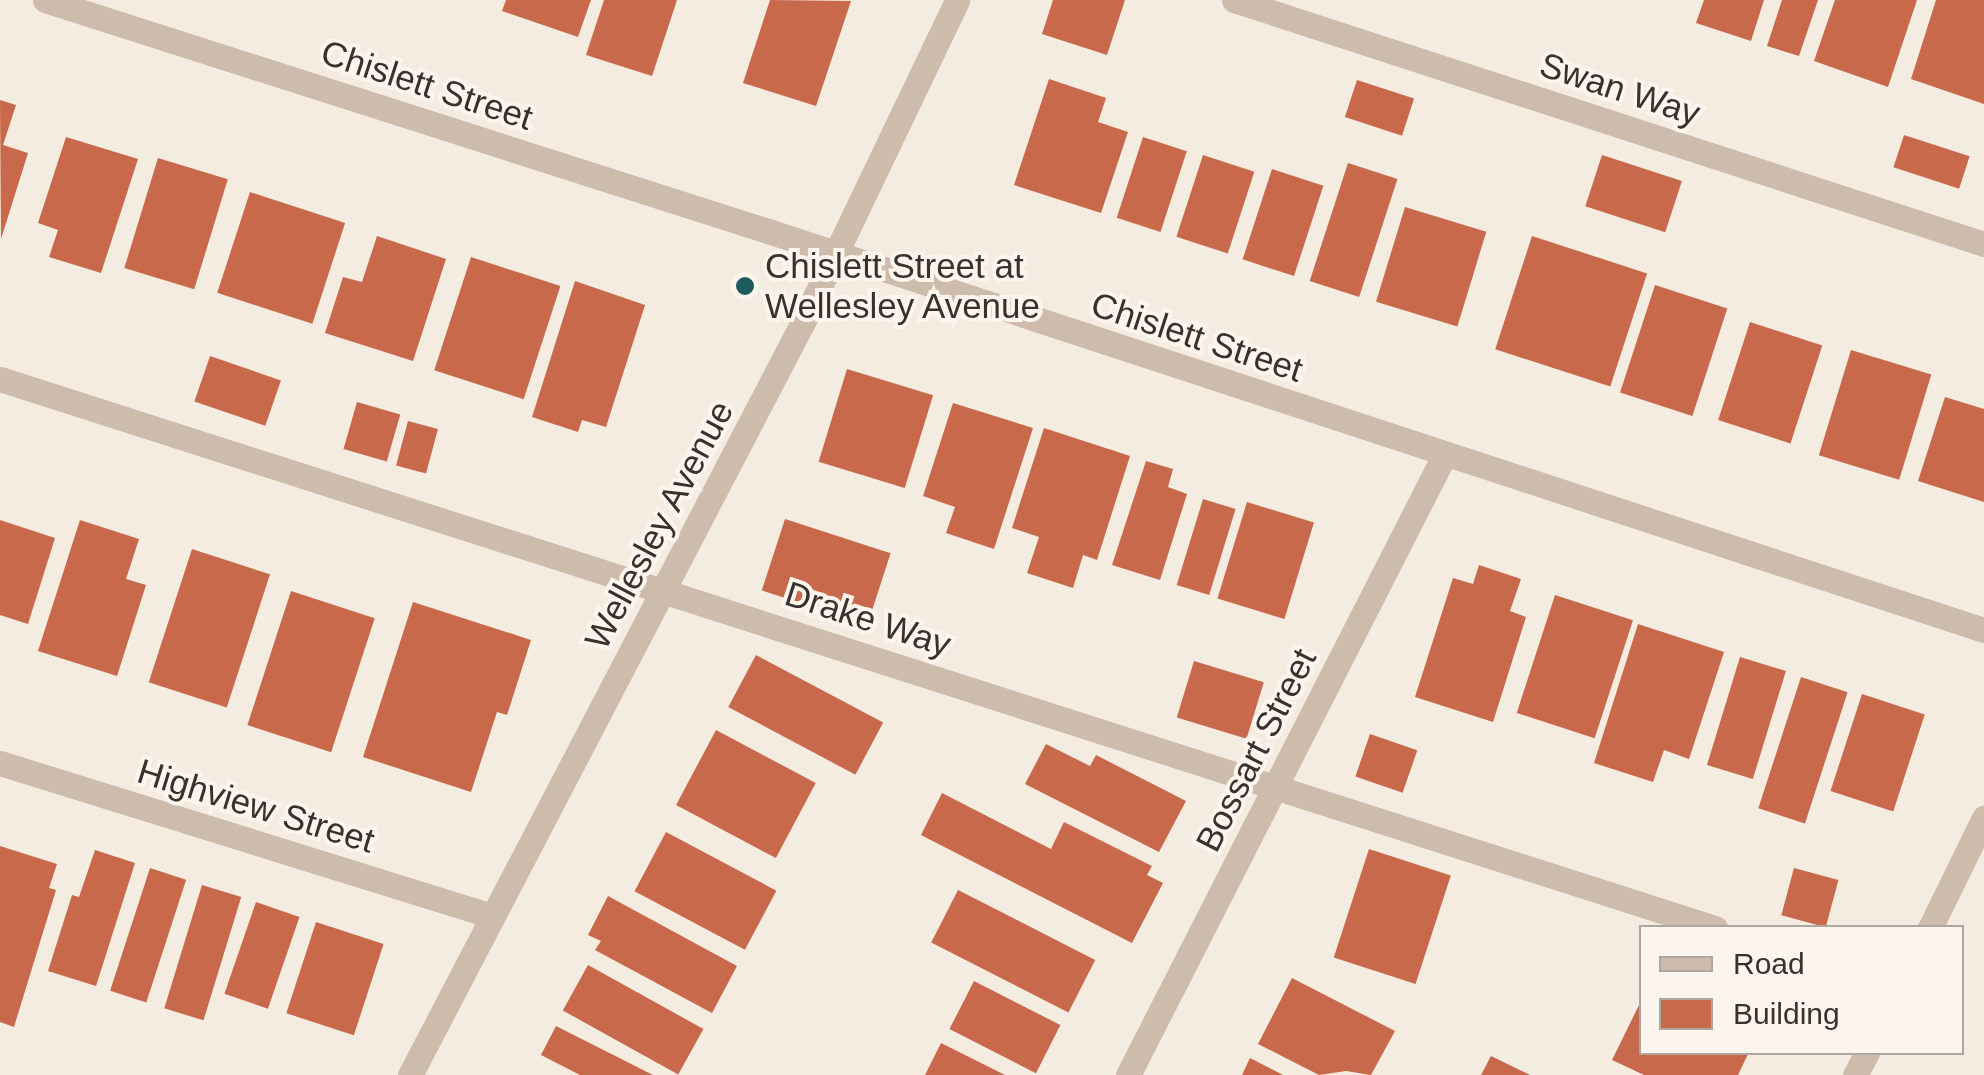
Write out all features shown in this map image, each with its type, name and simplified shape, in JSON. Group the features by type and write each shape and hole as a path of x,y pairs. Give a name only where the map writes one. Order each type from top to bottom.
{"street":[{"name":"Chislett Street","path":"45,0 1984,630"},
{"name":"Wellesley Avenue","path":"410,1075 836,254 956,0"},
{"name":"Swan Way","path":"1234,0 1984,244"},
{"name":"Drake Way","path":"0,379 1706,925"},
{"name":"Bossart Street","path":"1128,1075 1444,456"},
{"name":"Highview Street","path":"0,762 492,916"},
{"path":"1931,925 1984,818"}],"building":[{"path":"506,0 591,0 578,37 502,11"},
{"path":"604,0 677,0 652,76 586,55"},
{"path":"770,0 851,1 816,106 743,83"},
{"path":"1053,0 1125,0 1107,55 1042,34"},
{"path":"1704,0 1764,0 1751,41 1696,23"},
{"path":"1782,0 1818,0 1799,56 1767,46"},
{"path":"1835,0 1917,0 1888,87 1814,61"},
{"path":"1936,0 1984,0 1984,104 1911,79"},
{"path":"1049,79 1106,98 1098,122 1128,132 1101,213 1014,185"},
{"path":"1357,80 1414,99 1402,136 1345,117"},
{"path":"0,100 16,105 3,145 28,153 1,239"},
{"path":"1904,135 1970,156 1959,189 1893,167"},
{"path":"66,137 138,159 101,273 49,257 58,230 38,223"},
{"path":"1143,137 1187,151 1160,232 1117,218"},
{"path":"1203,155 1254,172 1228,253 1176,237"},
{"path":"1602,155 1682,181 1665,232 1585,206"},
{"path":"158,158 228,179 194,289 124,268"},
{"path":"1348,163 1397,179 1359,297 1310,281"},
{"path":"1272,169 1323,186 1294,276 1243,259"},
{"path":"250,192 345,223 312,324 217,293"},
{"path":"1405,207 1486,232 1457,327 1376,302"},
{"path":"377,236 446,259 413,361 325,333 343,277 362,282"},
{"path":"1532,236 1647,273 1610,387 1495,349"},
{"path":"471,257 560,286 524,399 434,370"},
{"path":"575,281 645,305 606,427 582,420 578,432 532,417"},
{"path":"1655,285 1727,308 1692,416 1620,392"},
{"path":"1750,322 1822,345 1790,443 1718,420"},
{"path":"1851,350 1931,375 1899,480 1819,455"},
{"path":"210,356 281,380 265,426 194,401"},
{"path":"847,369 933,395 905,488 819,462"},
{"path":"1945,397 1984,409 1984,502 1918,481"},
{"path":"357,402 400,414 387,462 343,449"},
{"path":"953,403 1033,428 994,549 946,533 955,507 923,496"},
{"path":"408,421 438,429 426,473 396,465"},
{"path":"1044,428 1130,456 1097,560 1083,555 1073,588 1027,573 1039,537 1012,528"},
{"path":"1146,461 1173,469 1168,487 1187,494 1160,580 1112,565"},
{"path":"1203,499 1236,509 1209,595 1177,585"},
{"path":"1247,502 1314,522 1284,619 1217,599"},
{"path":"785,519 891,553 867,625 762,590"},
{"path":"0,520 55,538 28,624 0,615"},
{"path":"80,520 139,539 126,579 146,585 117,676 38,651"},
{"path":"192,549 270,574 227,707 149,682"},
{"path":"1479,565 1521,579 1510,611 1526,617 1493,722 1415,697 1453,578 1473,584"},
{"path":"291,591 375,618 331,752 247,725"},
{"path":"1555,595 1633,620 1595,738 1517,713"},
{"path":"413,602 531,640 507,715 497,712 471,792 363,757"},
{"path":"1638,624 1724,652 1689,759 1664,750 1653,782 1594,763"},
{"path":"756,655 883,723 855,775 728,707"},
{"path":"1740,657 1786,671 1753,779 1707,765"},
{"path":"1194,661 1264,682 1247,739 1177,717"},
{"path":"1801,677 1848,692 1805,823 1758,808"},
{"path":"1862,694 1925,714 1893,811 1830,791"},
{"path":"716,730 816,783 776,858 676,805"},
{"path":"1370,734 1417,750 1403,793 1355,777"},
{"path":"1046,744 1090,766 1096,755 1186,801 1159,852 1025,784"},
{"path":"942,793 1051,849 1064,822 1152,866 1147,875 1163,883 1132,943 921,835"},
{"path":"666,832 776,891 745,950 635,891"},
{"path":"0,846 57,864 49,888 56,890 14,1027 0,1022"},
{"path":"1369,849 1451,876 1416,984 1334,957"},
{"path":"95,850 135,863 96,986 48,971 72,895 79,897"},
{"path":"150,868 186,880 146,1002 110,991"},
{"path":"1794,868 1838,880 1826,925 1781,915"},
{"path":"202,885 241,897 203,1020 164,1008"},
{"path":"958,890 1095,960 1068,1012 931,943"},
{"path":"608,896 737,966 712,1013 595,950 601,941 588,935"},
{"path":"256,902 299,917 268,1009 224,994"},
{"path":"316,922 384,944 354,1035 286,1013"},
{"path":"588,965 703,1029 678,1074 563,1010"},
{"path":"1292,978 1395,1031 1371,1075 1346,1071 1319,1075 1258,1044"},
{"path":"974,981 1060,1025 1036,1073 949,1029"},
{"path":"1639,1005 1639,1055 1748,1055 1738,1075 1644,1075 1612,1060"},
{"path":"556,1026 653,1075 580,1075 541,1055"},
{"path":"941,1043 1005,1075 925,1075"},
{"path":"1491,1056 1530,1075 1481,1075"},
{"path":"1250,1058 1283,1075 1242,1075"}],"place":[{"name":"Chislett Street at Wellesley Avenue","path":"745,286"}]}
